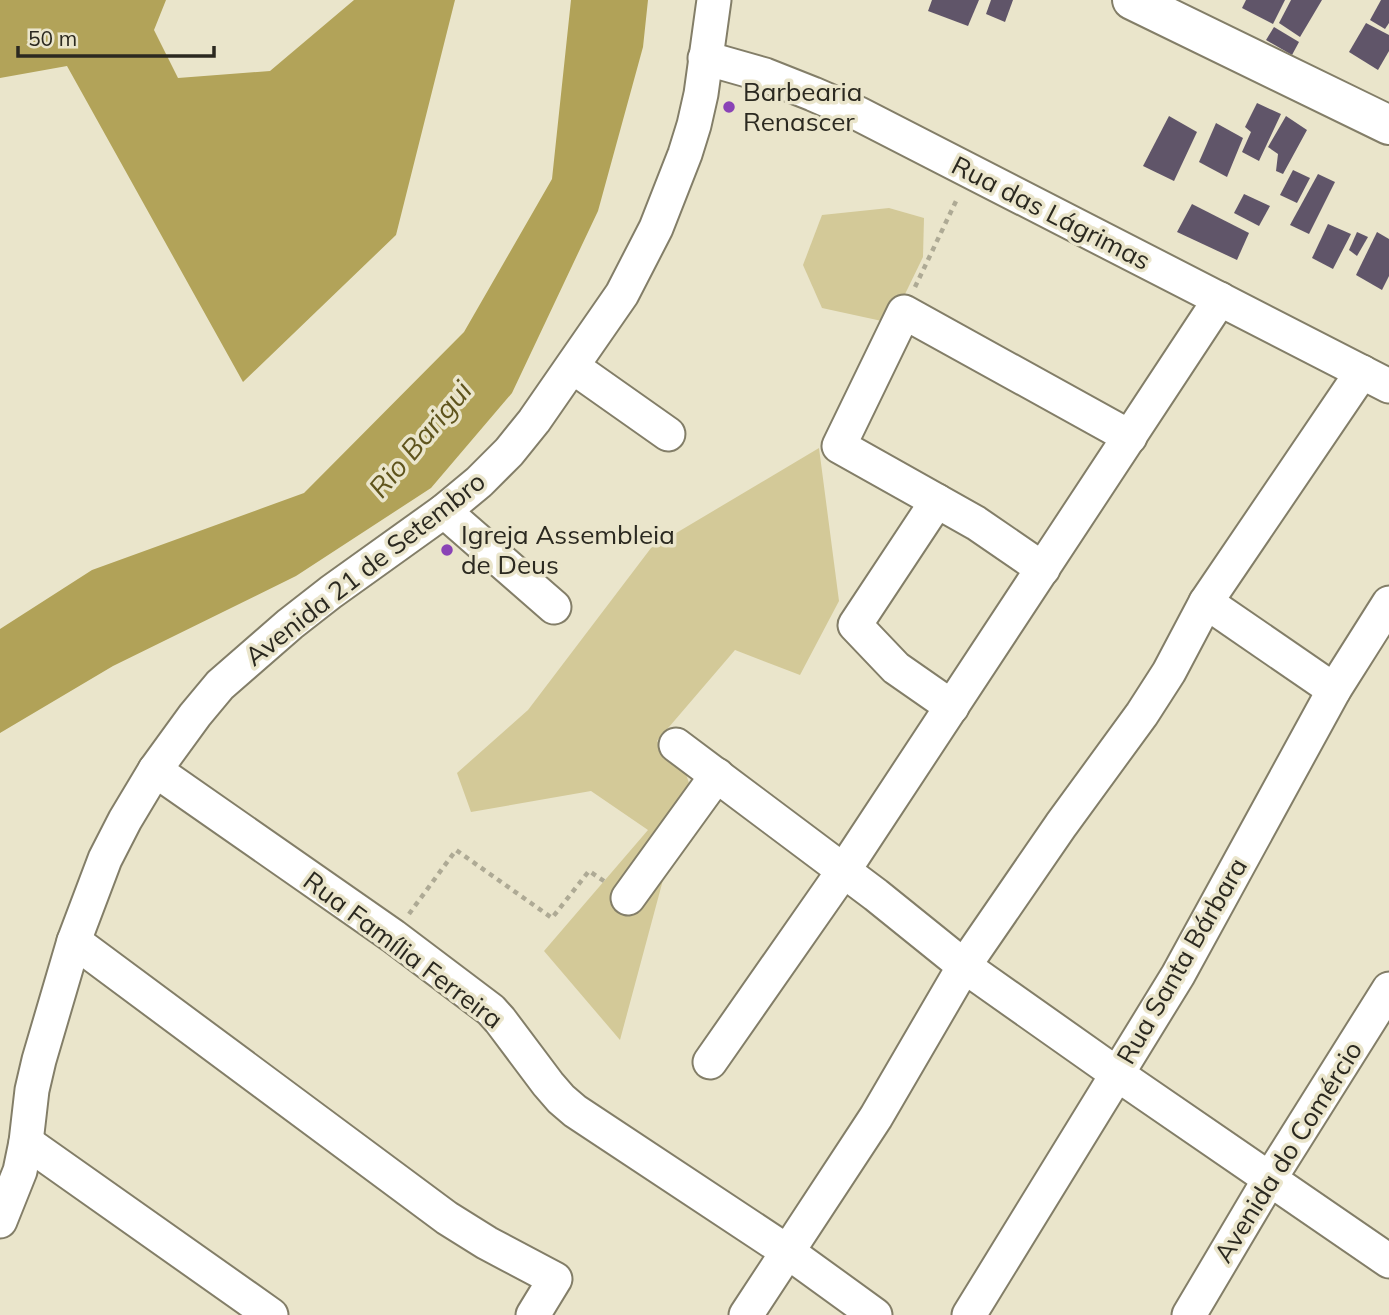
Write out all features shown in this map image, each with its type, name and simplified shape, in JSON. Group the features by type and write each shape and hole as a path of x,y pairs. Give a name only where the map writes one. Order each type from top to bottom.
{"main road":[{"path":"1132,0 1389,125"}],"street":[{"name":"Avenida 21 de Setembro","path":"0,1221 20,1171 34,1080 74,941 105,859 125,820 155,770 220,685 331,592 444,512 479,482 509,452 573,367 622,294 656,228 677,175 701,94 714,0"},
{"name":"Rua das Lágrimas","path":"705,58 765,75 859,114 1375,379"},
{"path":"710,1062 844,870 1220,299"},
{"path":"1044,569 976,523 839,446 904,312 1130,437"},
{"path":"573,367 668,433"},
{"path":"746,1315 876,1117 964,966 1060,825 1142,714 1169,672 1206,602 1375,379"},
{"path":"937,501 855,625 896,668 952,708"},
{"path":"444,512 554,607"},
{"path":"1206,602 1334,690"},
{"name":"Rua Santa Bárbara","path":"969,1315 1195,946 1334,690 1389,603"},
{"path":"676,745 844,870 964,966 1389,1261"},
{"name":"Rua Família Ferreira","path":"155,770 393,936 491,1010 561,1099 575,1111 788,1252 875,1315"},
{"path":"628,898 717,775"},
{"path":"74,941 447,1218 555,1279 533,1315"},
{"name":"Avenida do Comércio","path":"1189,1315 1269,1180 1389,989"},
{"path":"26,1142 271,1315"}],"path":[{"path":"904,312 971,171"},
{"path":"393,936 456,850 552,918 590,871"}],"shaded area":[{"path":"0,0 166,0 154,30 178,78 270,71 354,0 455,0 396,235 243,382 67,66 0,78"},
{"path":"889,208 924,218 923,257 891,323 822,308 803,265 822,215"},
{"path":"819,448 839,601 800,675 735,650 657,741 685,771 689,783 620,1040 544,951 648,830 591,791 471,812 457,773 528,710 651,548"}],"water":[{"name":"Rio Barigui","path":"571,0 648,0 643,47 598,211 512,393 431,488 296,576 113,666 0,733 0,629 92,570 304,493 464,332 552,179"}],"building":[{"path":"932,0 979,0 968,26 928,11"},
{"path":"991,0 1013,0 1005,22 986,14"},
{"path":"1246,0 1285,0 1273,24 1242,8"},
{"path":"1291,0 1322,0 1300,37 1279,23"},
{"path":"1381,0 1389,0 1389,23 1385,29 1370,20"},
{"path":"1366,23 1389,35 1389,51 1378,70 1349,52"},
{"path":"1274,27 1299,42 1292,55 1266,40"},
{"path":"1257,103 1281,114 1259,161 1242,152 1251,132 1245,127"},
{"path":"1169,116 1197,132 1174,181 1143,166"},
{"path":"1286,116 1307,130 1283,174 1276,171 1278,154 1268,147"},
{"path":"1216,123 1243,138 1227,177 1199,162"},
{"path":"1293,170 1310,178 1297,203 1280,195"},
{"path":"1318,174 1335,182 1309,234 1290,225"},
{"path":"1244,194 1270,206 1259,226 1234,213"},
{"path":"1192,204 1249,233 1237,260 1177,232"},
{"path":"1328,224 1351,234 1333,269 1312,258"},
{"path":"1357,232 1368,237 1357,256 1349,250"},
{"path":"1377,232 1389,239 1389,276 1382,290 1356,275"}],"place":[{"name":"Barbearia Renascer","path":"729,107"},
{"name":"Igreja Assembleia de Deus","path":"447,550"}]}
